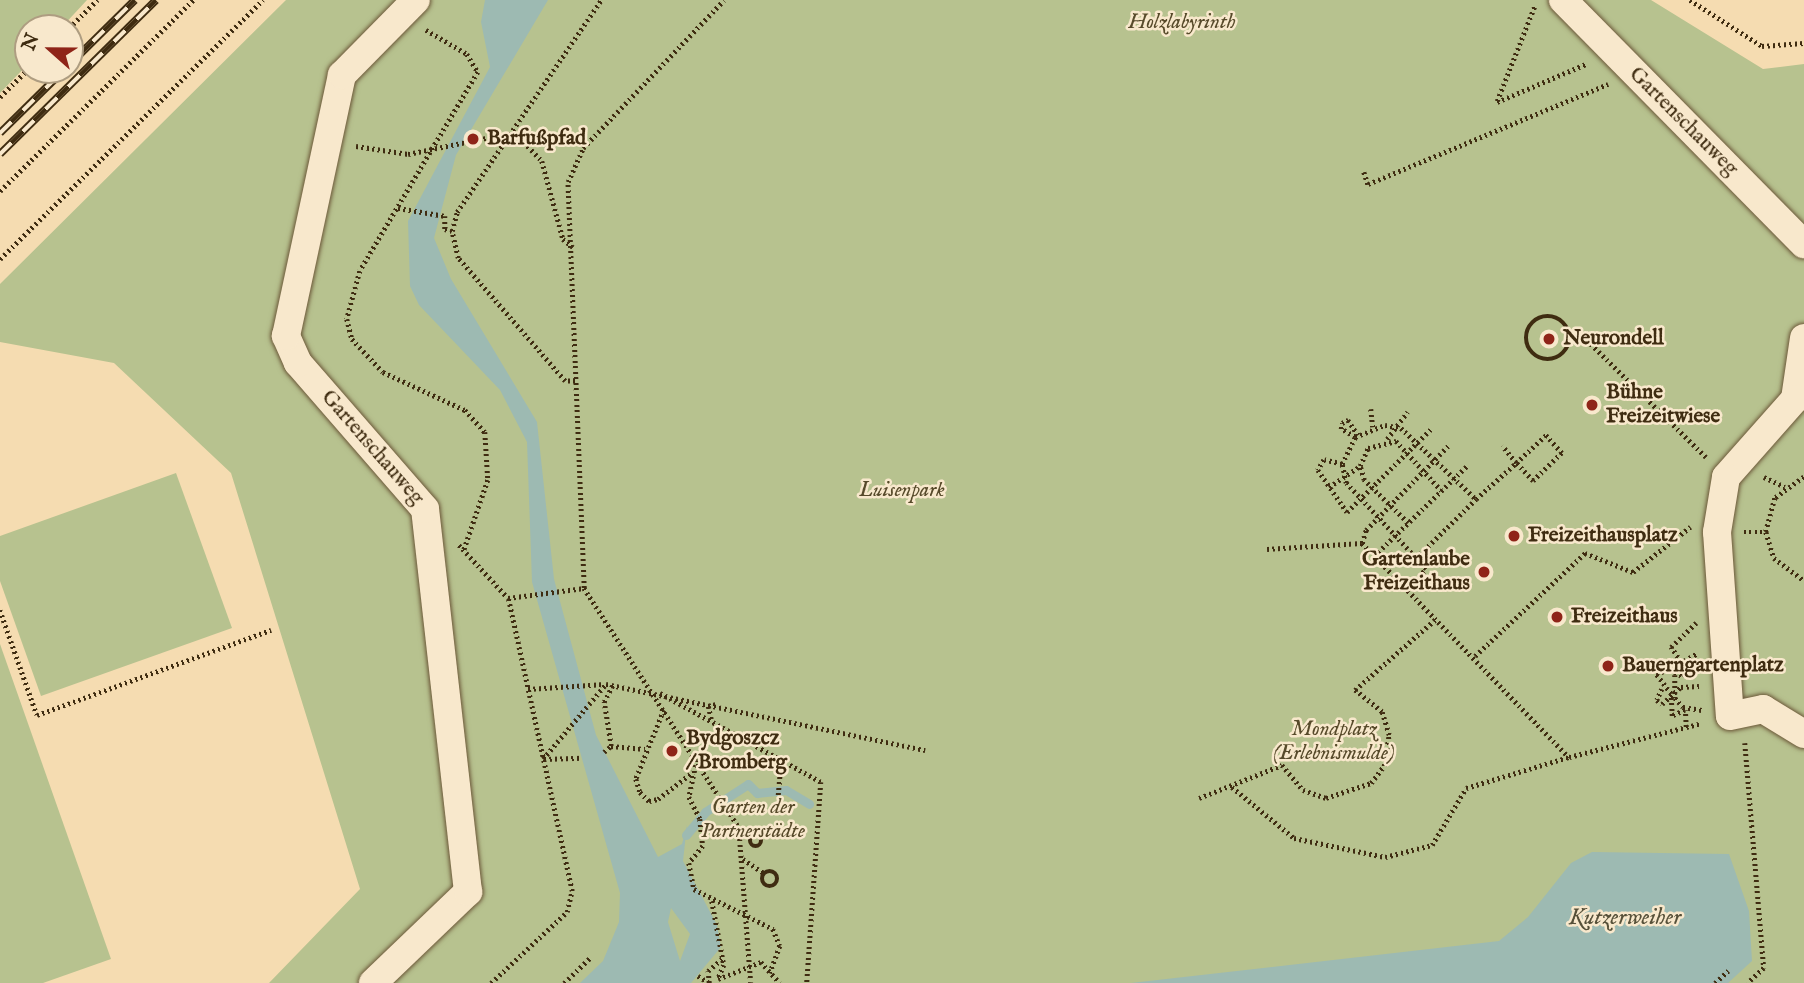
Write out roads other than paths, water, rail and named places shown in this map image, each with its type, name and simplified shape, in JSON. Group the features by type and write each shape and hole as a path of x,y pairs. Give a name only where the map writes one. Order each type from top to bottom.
{"street":[{"name":"Gartenschauweg","path":"1563,0 1804,244"},
{"name":"Gartenschauweg","path":"373,983 468,892 425,509 298,363 286,336 342,75 409,7"},
{"path":"1804,338 1795,400 1726,477 1717,532 1710,618 1736,714 1763,709 1804,734"}],"water":[{"path":"485,0 548,0 456,155 434,238 451,279 537,422 554,579 596,735 658,857 682,844 687,825 683,861 717,925 721,947 691,983 580,983 603,961 619,922 620,893 532,582 527,442 500,390 419,305 410,286 408,221 490,67 481,22","holes":["671,908 690,934 680,961 668,922"]},
{"name":"Kutzerweiher","path":"1592,852 1729,854 1749,911 1752,961 1728,983 1131,983 1499,941 1528,917 1571,863"}],"waterway":[{"path":"686,835 705,812 748,784 757,793 786,790 809,804"}],"railway":[{"path":"84,50 135,0"},
{"path":"0,154 156,0"},
{"path":"0,133 50,84"}],"place":[{"name":"Barfußpfad","path":"473,139"},
{"name":"Neurondell","path":"1549,339"},
{"name":"Bühne Freizeitwiese","path":"1592,405"},
{"name":"Freizeithausplatz","path":"1514,536"},
{"name":"Gartenlaube Freizeithaus","path":"1484,572"},
{"name":"Freizeithaus","path":"1557,617"},
{"name":"Bauerngartenplatz","path":"1608,666"},
{"name":"Bydgoszcz / Bromberg","path":"672,751"}],"park label":[{"name":"Holzlabyrinth","path":"1182,23"},
{"name":"Luisenpark","path":"902,491"},
{"name":"Mondplatz (Erlebnismulde)","path":"1334,742"},
{"name":"Garten der Partnerstädte","path":"753,820"}]}
